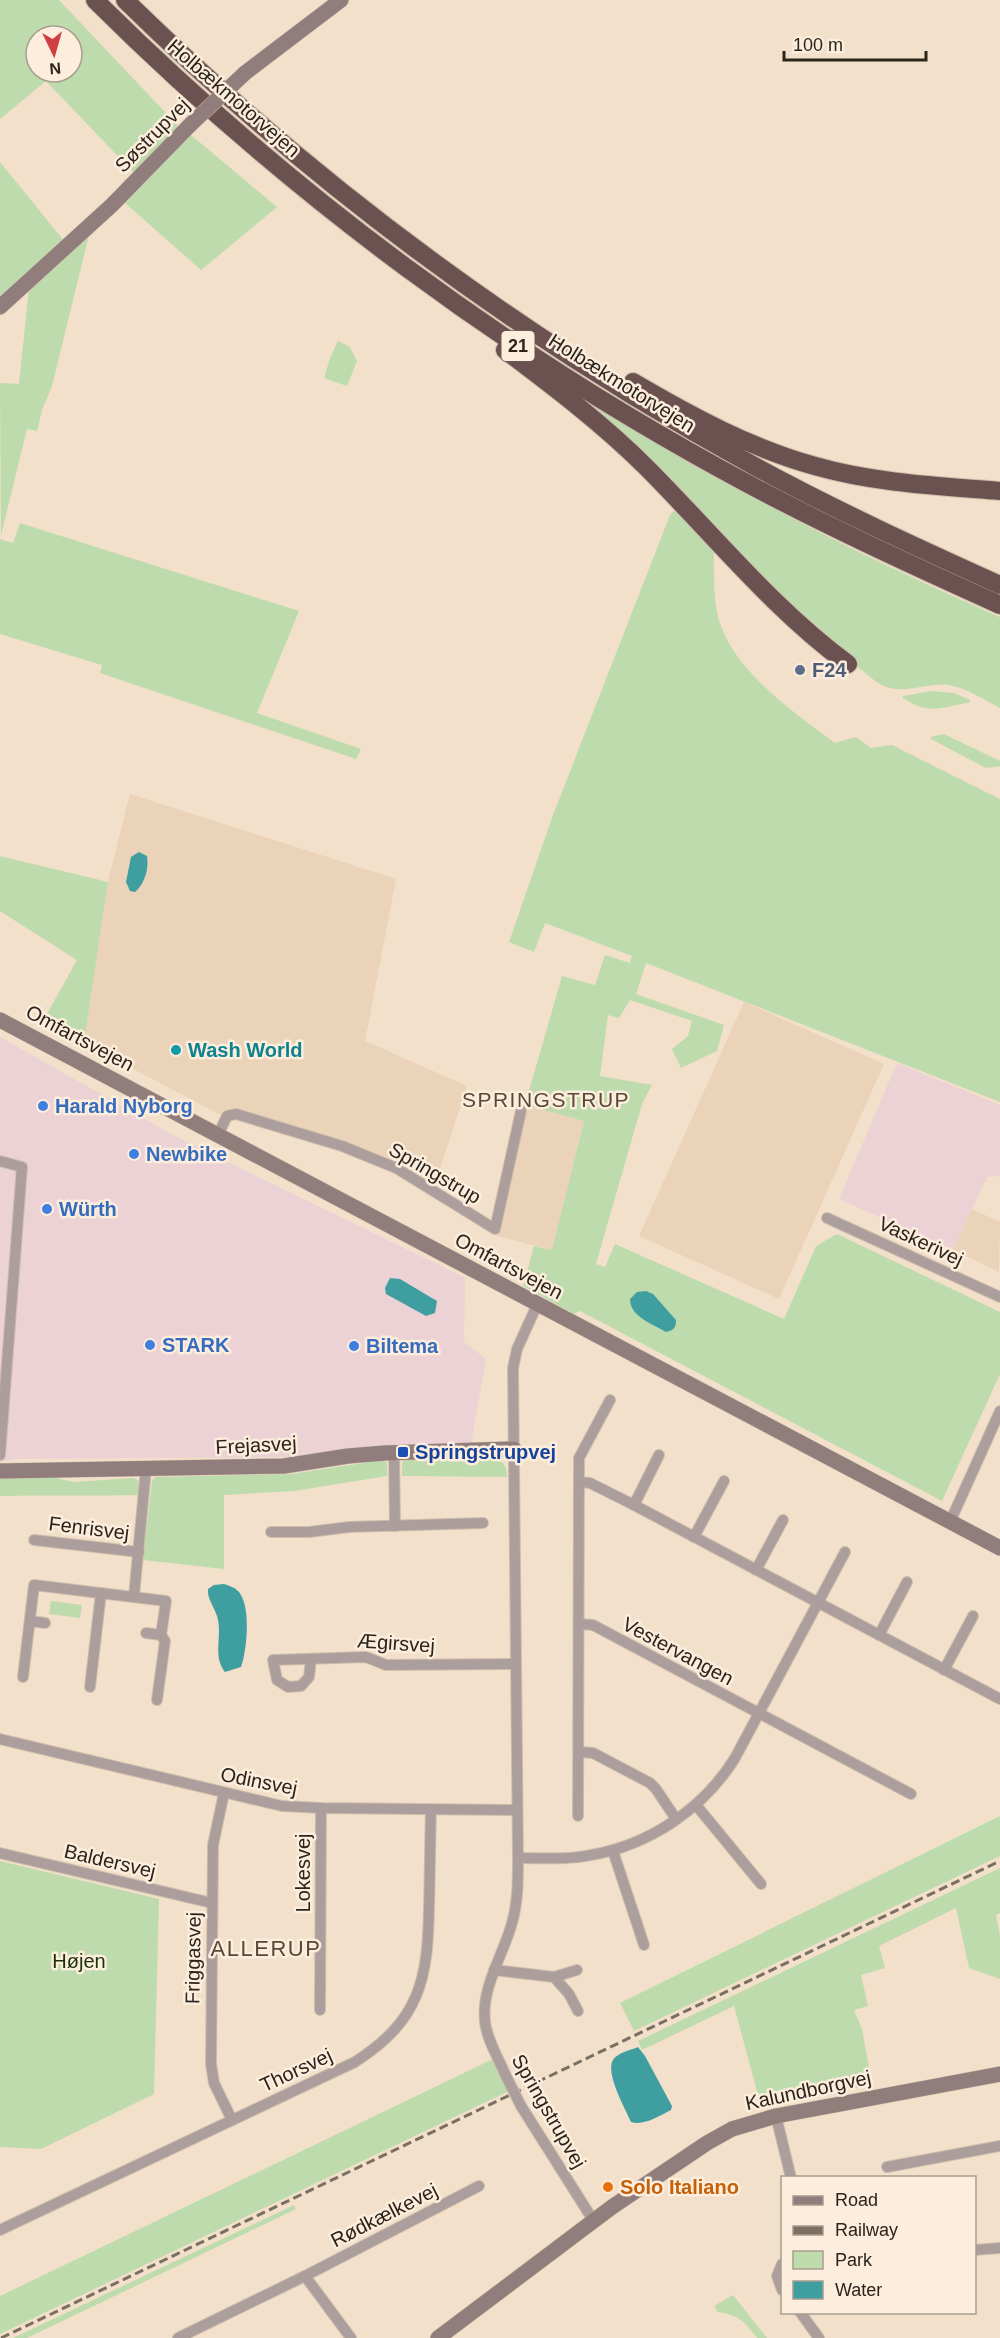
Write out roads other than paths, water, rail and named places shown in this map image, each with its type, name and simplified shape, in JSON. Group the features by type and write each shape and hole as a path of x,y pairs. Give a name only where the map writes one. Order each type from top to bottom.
{"highway":[{"name":"Holbækmotorvejen","path":"95,0 168,71 274,164 345,221 518,345 690,452 835,529 1000,605"},
{"name":"Holbækmotorvejen","path":"125,0 218,87 373,217 454,277 596,374 698,435 842,511 1000,585"},
{"path":"454,277 719,430 768,450 815,466 868,477 1000,491"},
{"path":"447,296 482,333 610,433 646,467 777,604 818,642 848,664"}],"street":[{"name":"Søstrupvej","path":"0,307 112,205 191,124 245,73 341,0"},
{"name":"Omfartsvejen","path":"0,1020 1000,1548"},
{"name":"Springstrup","path":"218,1135 227,1116 236,1114 342,1146 405,1173 495,1229 521,1111"},
{"path":"0,1161 22,1167 0,1455"},
{"name":"Vaskerivej","path":"827,1218 1000,1297"},
{"name":"Springstrupvej","path":"537,1305 520,1340 514,1360 518,1858 516,1908 486,1997 485,2023 488,2037 521,2106 593,2220"},
{"path":"578,1816 580,1752 579,1458 610,1400"},
{"path":"950,1522 1000,1412"},
{"name":"Frejasvej","path":"0,1471 290,1466 348,1456 394,1452 514,1449"},
{"path":"394,1452 395,1526"},
{"path":"634,1505 659,1455"},
{"name":"Fenrisvej","path":"134,1596 146,1469"},
{"path":"694,1537 724,1481"},
{"path":"579,1482 590,1483 634,1505 1000,1700"},
{"path":"756,1570 783,1520"},
{"path":"271,1532 483,1523"},
{"name":"Fenrisvej","path":"34,1540 139,1552"},
{"path":"518,1858 565,1858 613,1851 651,1836 696,1805 730,1767 845,1552"},
{"path":"879,1635 907,1582"},
{"path":"23,1677 34,1585 166,1600 161,1635 165,1641 157,1700"},
{"path":"90,1687 101,1593"},
{"path":"944,1670 973,1616"},
{"path":"30,1622 45,1623"},
{"name":"Vestervangen","path":"579,1624 593,1625 911,1794"},
{"path":"146,1633 161,1635"},
{"name":"Ægirsvej","path":"311,1659 366,1658 386,1665 516,1664"},
{"name":"Odinsvej","path":"0,1739 273,1805 321,1809 517,1810"},
{"path":"580,1752 593,1753 650,1783 676,1819"},
{"name":"Friggasvej","path":"224,1793 214,1835 211,2064 214,2083 231,2120"},
{"path":"696,1805 761,1884"},
{"name":"Lokesvej","path":"320,2010 321,1809"},
{"name":"Thorsvej","path":"0,2230 355,2062 386,2040 408,2012 419,1989 428,1956 431,1809"},
{"path":"613,1851 644,1945"},
{"name":"Baldersvej","path":"0,1853 212,1903"},
{"path":"494,1970 554,1977 577,1970"},
{"path":"554,1977 569,1994 578,2011"},
{"name":"Kalundborgvej","path":"438,2338 593,2220 721,2135 745,2124 776,2116 1000,2074"},
{"path":"776,2116 791,2176"},
{"path":"887,2167 1000,2146"},
{"name":"Rødkælkevej","path":"178,2338 305,2276 479,2186"},
{"path":"976,2250 1000,2248"},
{"path":"781,2268 777,2276 781,2285"},
{"path":"305,2276 351,2338"},
{"path":"801,2314 819,2338"}],"water":[{"path":"139,852 147,856 146,876 135,892 130,891 126,882 131,857"},
{"path":"390,1278 400,1279 437,1301 435,1313 426,1316 386,1294 385,1288"},
{"path":"646,1291 653,1294 676,1320 673,1329 666,1332 634,1311 630,1299 637,1292"},
{"path":"224,1584 236,1589 242,1596 247,1627 241,1667 225,1672 218,1652 219,1623 208,1593 208,1589 214,1585"},
{"path":"638,2047 672,2106 671,2110 646,2122 636,2123 631,2122 621,2100 611,2066 618,2055"}],"railway":[{"path":"1,2338 1000,1861"}],"place":[{"name":"F24","path":"800,670"},
{"name":"Wash World","path":"176,1050"},
{"name":"Harald Nyborg","path":"43,1106"},
{"name":"Newbike","path":"134,1154"},
{"name":"Würth","path":"47,1209"},
{"name":"STARK","path":"150,1345"},
{"name":"Biltema","path":"354,1346"},
{"name":"Springstrupvej","path":"403,1452"},
{"name":"Solo Italiano","path":"608,2187"}],"district":[{"name":"SPRINGSTRUP","path":"546,1099"},
{"name":"ALLERUP","path":"266,1948"}],"park label":[{"name":"Højen","path":"79,1961"}]}
